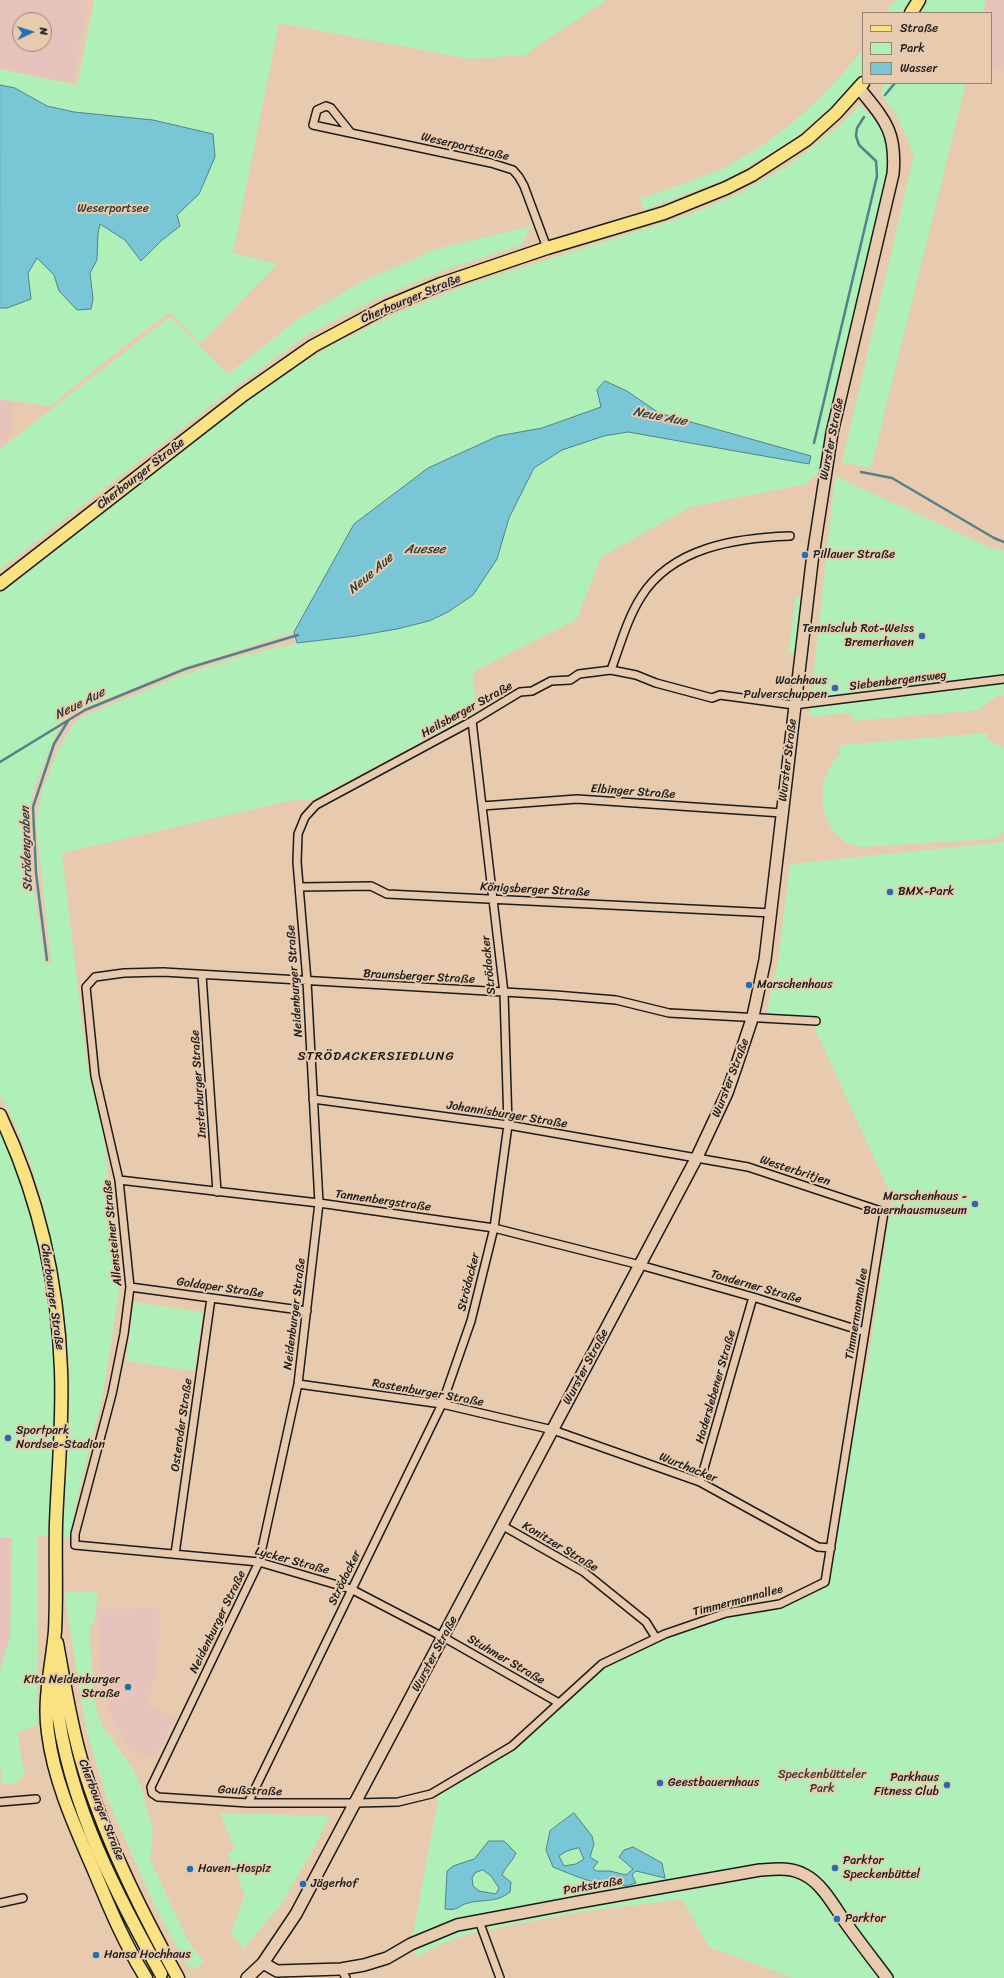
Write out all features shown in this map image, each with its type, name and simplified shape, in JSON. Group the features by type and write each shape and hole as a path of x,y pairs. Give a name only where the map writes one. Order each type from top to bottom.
{"main road":[{"path":"912,12 918,0"},
{"name":"Cherbourger Straße","path":"0,584 243,395 313,346 386,307 428,289 547,248 670,211 701,199 752,175 806,140 836,113 861,85"},
{"name":"Cherbourger Straße","path":"0,1115 24,1171 34,1202 51,1273 58,1323 61,1407 54,1631 46,1706 48,1733 63,1795 120,1933 146,1978"},
{"path":"54,1631 56,1701 61,1738 70,1774 88,1824 113,1881 140,1937 161,1974"},
{"name":"Cherbourger Straße","path":"54,1631 81,1758 96,1804 137,1901 178,1978"}],"street":[{"name":"Wurster Straße","path":"247,1978 263,1963 296,1914 503,1526 697,1157 727,1093 753,1016 762,979 772,913 794,705 814,547 830,441 893,174 894,156 892,135 884,119 861,85"},
{"name":"Weserportstraße","path":"351,133 331,108 326,106 317,110 313,125 491,163 512,170 524,186 547,248"},
{"path":"611,670 633,610 651,583 665,570 680,559 711,547 758,537 790,536"},
{"name":"Heilsberger Straße","path":"305,817 316,805 472,720 520,692 532,691 551,681 570,680 579,674 611,670 636,675 656,683 712,698 720,695 794,705"},
{"name":"Siebenbergensweg","path":"794,705 1004,679"},
{"name":"Strödacker","path":"248,1803 442,1404 471,1321 494,1228 508,1125 504,993 472,720"},
{"name":"Elbinger Straße","path":"482,806 576,799 782,813"},
{"name":"Neidenburger Straße","path":"151,1787 259,1562 298,1384 319,1203 298,834 305,817"},
{"name":"Königsberger Straße","path":"300,887 371,886 387,894 772,913"},
{"name":"Braunsberger Straße","path":"86,987 95,976 124,973 202,975 555,995 616,1000 669,1013 753,1016"},
{"name":"Insterburger Straße","path":"202,975 217,1192"},
{"name":"Allensteiner Straße","path":"75,1545 75,1534 112,1394 124,1334 130,1287 119,1180 96,1076 86,987"},
{"path":"753,1016 816,1021"},
{"name":"Johannisburger Straße","path":"313,1099 508,1125 697,1157"},
{"name":"Westerbritjen","path":"697,1157 748,1167 884,1212"},
{"name":"Tannenbergstraße","path":"119,1180 319,1203 494,1228 640,1265"},
{"name":"Timmermannallee","path":"356,1803 398,1802 439,1790 512,1746 602,1664 656,1638 726,1613 780,1604 825,1582 884,1212"},
{"name":"Tonderner Straße","path":"640,1265 754,1297 865,1332"},
{"name":"Goldaper Straße","path":"130,1287 307,1311"},
{"name":"Haderslebener Straße","path":"700,1482 754,1297"},
{"name":"Osteroder Straße","path":"175,1554 211,1298"},
{"name":"Rastenburger Straße","path":"298,1384 442,1404 553,1430"},
{"name":"Wurthacker","path":"553,1430 700,1482 818,1547 831,1548"},
{"name":"Konitzer Straße","path":"503,1526 584,1572 646,1622 656,1638"},
{"name":"Lycker Straße","path":"75,1545 259,1562 351,1589 443,1637"},
{"name":"Stuhmer Straße","path":"443,1637 559,1703"},
{"name":"Gaußstraße","path":"151,1787 152,1793 158,1798 248,1803 356,1803"},
{"path":"0,1802 36,1799"},
{"name":"Parkstraße","path":"263,1963 277,1970 343,1973 387,1958 424,1938 457,1925 575,1902 760,1870 792,1870 806,1875 819,1888 887,1978"},
{"path":"0,1902 23,1898"},
{"path":"479,1921 500,1978"}],"shaded area":[{"path":"0,0 89,0 72,84 0,69"},
{"path":"986,0 1004,0 1004,71 992,69 992,12 983,12"},
{"path":"0,399 15,402 7,443 0,449"},
{"path":"0,1538 12,1538 10,1637 0,1670"},
{"name":"Kita Neidenburger Straße","path":"159,1607 158,1664 147,1705 175,1718 156,1758 132,1752 112,1720 101,1676 97,1610"}],"green space":[{"name":"Weserportsee","path":"94,0 607,0 524,55 470,59 279,23 233,253 277,264 200,344 170,312 120,349 50,406 0,399 0,69 77,85"},
{"path":"895,0 912,0 906,12 888,12"},
{"path":"927,0 986,0 983,12 921,12"},
{"path":"862,50 862,74 833,105 795,138 731,177 644,210 640,199 723,168 763,145 817,101"},
{"path":"884,84 966,84 871,468 842,462 914,155 897,116 881,94"},
{"path":"860,105 872,116 883,130 889,158 889,172 818,473 806,484 690,507 601,557 577,619 473,672 476,712 314,799 289,801 62,853 87,1066 102,1122 120,1285 103,1393 76,1505 70,1539 63,1536 70,1377 69,1356 57,1268 44,1208 35,1179 14,1122 0,1095 0,594 247,399 328,347 397,313 472,283 686,216 742,192 793,162 841,124","holes":["597,390 627,391 659,413 811,456 809,464 628,432 604,436 562,450 534,468 509,518 497,559 473,595 448,612 429,621 397,629 356,636 297,643 237,657 175,678 83,716 73,724 59,748 43,788 36,822 51,962 45,964 32,873 28,822 35,785 63,717 174,671 294,632 354,524 428,468 498,436 542,428 601,407"]},
{"path":"531,226 521,245 445,270 378,298 307,335 234,388 0,569 0,449 170,317 228,374 299,318 363,281 436,249"},
{"path":"835,476 991,548 1004,551 1004,695 997,696 978,710 853,721 852,713 809,716"},
{"path":"796,596 801,597 794,654 788,653"},
{"path":"987,733 989,741 1004,748 1004,832 996,837 988,839 862,847 848,843 837,834 829,823 824,809 823,794 825,779 831,766 840,755 840,745"},
{"name":"Speckenbütteler Park","path":"1004,842 1004,1978 793,1978 709,1947 682,1899 579,1912 476,1932 445,1942 416,1957 411,1945 438,1799 434,1795 514,1747 603,1665 666,1635 726,1615 781,1605 826,1583 872,1337 892,1197 813,1024 765,1020 778,962 790,864"},
{"path":"0,1131 27,1204 38,1241 51,1311 55,1375 55,1439 51,1536 38,1536 37,1725 18,1732 22,1765 26,1770 17,1783 2,1784 0,1762 0,1670 10,1637 12,1538 0,1538"},
{"path":"134,1302 203,1312 194,1371 126,1361"},
{"path":"70,1591 98,1592 95,1619 89,1629 95,1703 101,1724 130,1765 139,1781 153,1831 150,1859 186,1937 204,1963 191,1970 152,1900 107,1798 87,1733 64,1593"},
{"path":"220,1813 329,1816 315,1846 282,1903 243,1949 231,1933 245,1894 227,1854 235,1849"}],"water":[{"name":"Weserportsee","path":"0,85 15,88 47,106 74,112 153,120 213,134 215,157 199,194 177,215 180,226 161,241 141,261 125,240 100,224 98,233 97,260 90,273 93,299 91,309 77,310 59,291 54,275 37,258 28,273 31,299 7,308 0,308"},
{"name":"Auesee","path":"605,381 627,391 659,413 811,456 809,464 628,432 604,436 562,450 534,468 509,518 497,559 473,595 448,612 429,621 397,629 356,636 297,643 294,632 354,524 428,468 498,436 542,428 601,407 597,390"},
{"path":"574,1813 592,1836 594,1844 590,1857 598,1862 593,1868 596,1871 610,1871 626,1875 633,1869 619,1857 624,1850 633,1847 662,1863 665,1878 636,1871 632,1875 636,1883 616,1886 605,1885 553,1867 546,1850 550,1831","holes":["579,1848 584,1859 576,1864 564,1866 559,1856 567,1851"]},
{"path":"489,1841 504,1841 516,1853 502,1875 511,1882 510,1892 500,1898 464,1904 456,1909 445,1909 447,1871 453,1866 474,1859","holes":["483,1870 491,1876 499,1888 496,1894 479,1891 473,1886 472,1878 475,1873"]}],"waterway":[{"path":"885,95 894,84"},
{"path":"814,443 877,176 876,161 859,145 856,136 857,128 864,117"},
{"name":"Neue Aue","path":"861,472 892,478 994,538 1004,542"},
{"name":"Neue Aue","path":"0,762 85,710 185,669 298,635"},
{"name":"Strödengraben","path":"47,960 36,873 33,807 54,744 68,721"}],"place":[{"name":"Pillauer Straße","path":"805,555"},
{"name":"Tennisclub Rot-Weiss Bremerhaven","path":"922,636"},
{"name":"Wachhaus Pulverschuppen","path":"835,688"},
{"name":"BMX-Park","path":"890,892"},
{"name":"Marschenhaus","path":"749,985"},
{"name":"Marschenhaus - Bauernhausmuseum","path":"975,1204"},
{"name":"Sportpark Nordsee-Stadion","path":"8,1438"},
{"name":"Kita Neidenburger Straße","path":"128,1687"},
{"name":"Geestbauernhaus","path":"660,1783"},
{"name":"Parkhaus Fitness Club","path":"947,1785"},
{"name":"Parktor Speckenbüttel","path":"835,1868"},
{"name":"Haven-Hospiz","path":"190,1869"},
{"name":"Jägerhof","path":"303,1884"},
{"name":"Parktor","path":"837,1919"},
{"name":"Hansa Hochhaus","path":"96,1955"}],"district":[{"name":"STRÖDACKERSIEDLUNG","path":"376,1057"}]}
